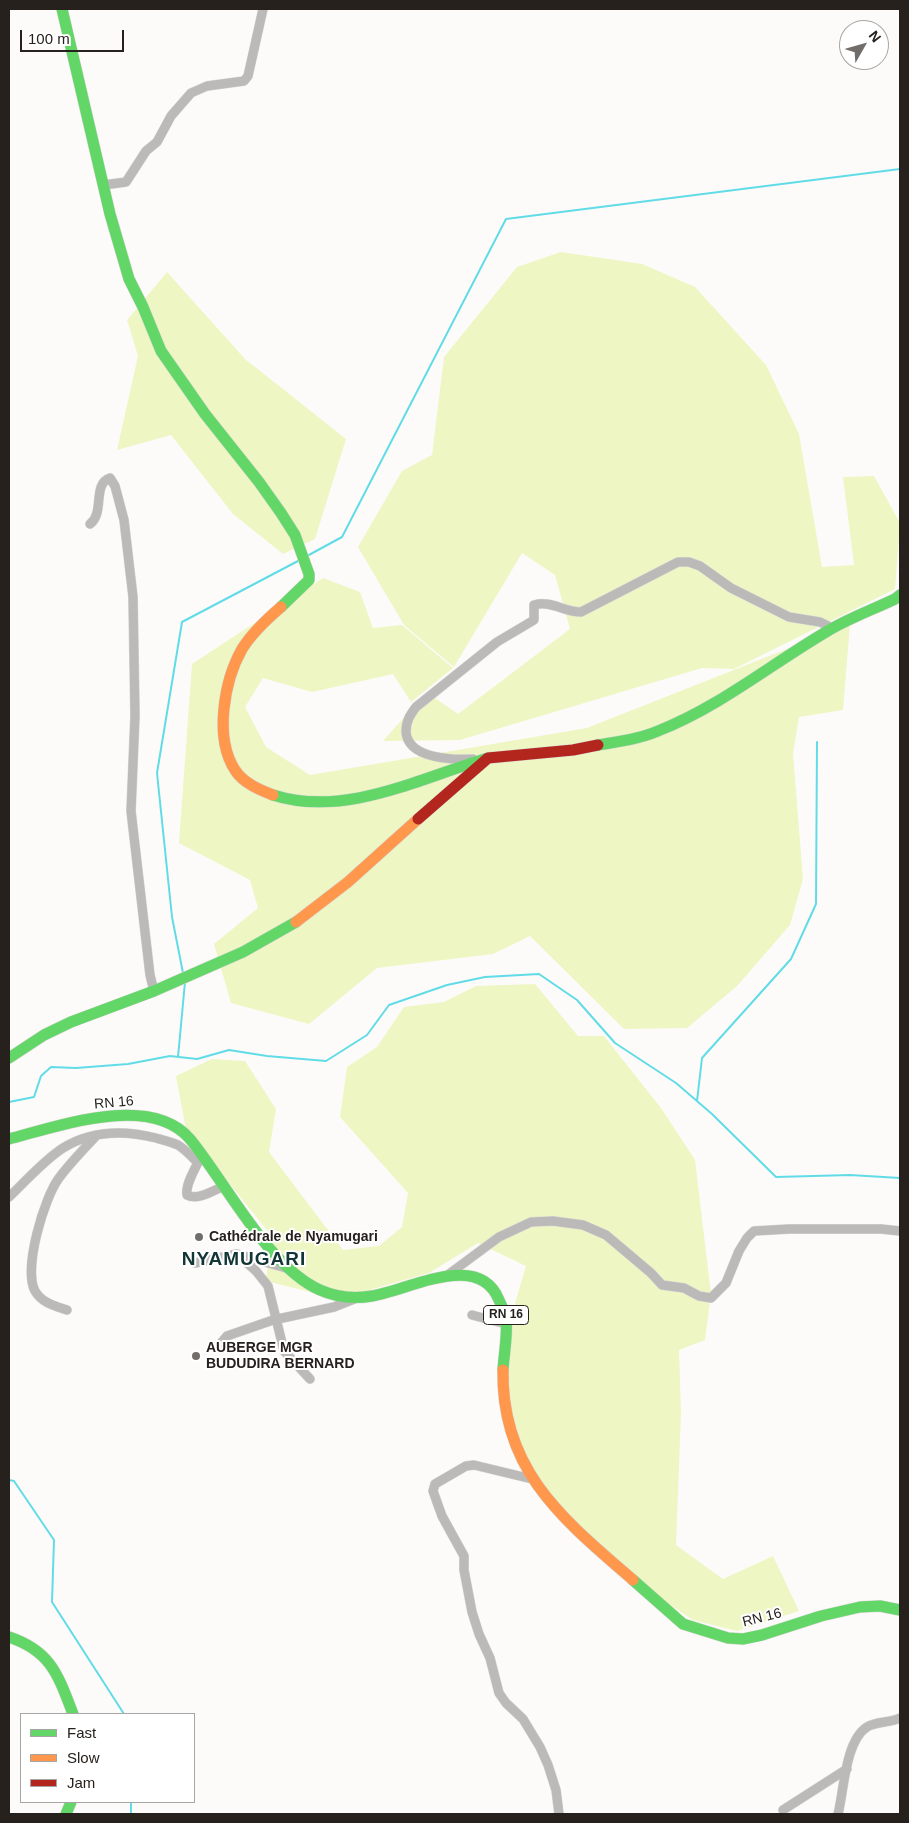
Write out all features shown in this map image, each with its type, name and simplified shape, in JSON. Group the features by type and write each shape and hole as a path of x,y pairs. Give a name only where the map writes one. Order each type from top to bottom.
{"street":[{"path":"62,9 110,214 129,279 161,351 205,414 281,512 295,535 309,574 309,580 271,615 242,649 232,675 223,717 226,749 236,772 261,790 282,799 331,802 390,790 488,758"},
{"path":"104,186 126,182 146,151 157,142 170,116 191,93 208,86 244,81 248,76 263,9"},
{"path":"90,524 95,520 97,514 100,488 103,481 110,478 115,486 124,520 133,597 134,716 131,811 150,975 154,991"},
{"path":"832,628 820,622 789,617 731,588 700,566 689,562 678,562 581,612 573,612 544,602 534,605 534,620 497,642 416,707 407,722 408,739 413,747 430,755 456,759 573,750 632,739 656,732 692,716 724,698 832,628 900,595"},
{"path":"9,1058 44,1034 154,991 243,952 289,926 319,907 460,780 488,758"},
{"name":"RN 16","path":"9,1139 68,1124 114,1116 152,1118 175,1126 188,1137 200,1159 224,1186 267,1247 298,1279 316,1289 340,1296 373,1296 396,1291 449,1274 464,1274 478,1277 488,1283 503,1305 506,1316 503,1383 506,1412 512,1436 532,1479 545,1497 571,1525 683,1624 706,1633 726,1638 742,1639 781,1630 850,1608 871,1606 891,1607 900,1610"},
{"path":"9,1197 63,1148 97,1135 116,1132 134,1133 172,1142 200,1159 186,1191 187,1195 191,1197 198,1197 224,1186"},
{"path":"67,1310 44,1301 36,1293 32,1285 31,1264 48,1195 59,1177 97,1135"},
{"path":"449,1274 499,1237 531,1222 553,1222 583,1225 606,1235 651,1273 662,1285 684,1288 699,1296 711,1298 726,1283 739,1251 754,1231 789,1228 900,1232"},
{"path":"195,1264 237,1254 286,1268"},
{"path":"237,1254 256,1271 268,1286 284,1351 310,1379"},
{"path":"217,1348 227,1336 275,1320 334,1307 359,1297"},
{"path":"472,1315 506,1324"},
{"path":"532,1479 474,1465 466,1466 436,1484 433,1492 442,1516 464,1556 464,1570 472,1612 490,1658 499,1693 506,1703 524,1719 540,1747 556,1790 559,1814"},
{"path":"9,1637 20,1639 33,1645 44,1654 59,1678 73,1713"},
{"path":"838,1814 850,1754 857,1737 863,1730 875,1724 900,1720"},
{"path":"783,1810 847,1769"}],"green space":[{"path":"561,252 642,264 695,287 766,365 799,434 822,567 854,565 843,477 874,476 900,523 895,589 734,669 702,668 460,740 383,741 428,693 458,714 570,629 555,575 522,553 454,667 404,625 358,547 402,471 432,455 444,357 517,267"},
{"path":"167,272 245,359 346,439 315,539 283,554 233,514 171,435 117,450 138,356 127,320"},
{"path":"323,578 360,592 373,628 402,625 453,668 411,702 393,674 312,692 263,678 245,707 266,747 310,775 587,728 850,624 843,710 799,717 793,754 803,879 790,925 737,986 687,1028 624,1029 530,936 493,954 377,968 309,1024 231,1003 214,944 258,908 250,880 179,843 192,664"},
{"path":"535,984 578,1036 604,1036 661,1108 695,1160 711,1294 705,1340 679,1350 681,1413 676,1545 723,1579 773,1556 799,1611 737,1631 693,1620 616,1569 540,1494 503,1423 500,1355 526,1266 478,1243 429,1273 338,1299 266,1281 271,1235 186,1130 176,1076 212,1059 245,1061 276,1109 269,1152 343,1250 379,1246 402,1227 408,1193 340,1117 347,1067 377,1047 404,1007 444,1002 476,986"}],"waterway":[{"path":"307,556 342,537 506,219 900,169"},
{"path":"183,973 172,917 157,773 182,622 298,561"},
{"path":"697,1101 702,1058 791,959 816,904 817,742"},
{"path":"9,1102 34,1097 41,1076 51,1067 76,1068 128,1064 170,1056 197,1059 229,1050 267,1056 326,1061 367,1035 389,1005 447,985 485,977 539,974 577,1000 615,1043 676,1083 712,1114 776,1177 850,1175 900,1178"},
{"path":"178,1057 185,982"},
{"path":"9,1480 14,1481 54,1540 52,1602 123,1713"},
{"path":"131,1803 131,1814"}],"traffic: fast":[{"path":"62,9 110,214 129,279 161,351 205,414 259,482 295,535 309,574 309,580 281,607"},
{"path":"598,745 643,736 680,721 723,698 834,627 900,595"},
{"path":"273,795 300,801 327,802 355,799 409,785 488,758"},
{"path":"9,1058 44,1035 71,1022 154,991 243,952 296,922"},
{"path":"9,1139 78,1121 103,1117 128,1115 152,1118 173,1125 190,1139 266,1244 301,1279 320,1290 339,1296 366,1297 423,1281 460,1275 476,1277 489,1285 499,1300 506,1317 503,1370"},
{"path":"633,1580 683,1624 728,1638 743,1639 762,1635 821,1616 860,1607 880,1606 900,1610"},
{"path":"9,1637 35,1649 44,1657 63,1687 73,1713"},
{"path":"66,1814 71,1803"}],"traffic: slow":[{"path":"273,795 257,788 238,775 229,757 223,726 226,693 230,677 242,649 260,626 281,607"},
{"path":"296,922 348,882 418,819"},
{"path":"503,1370 505,1406 513,1437 525,1465 541,1490 561,1514 633,1580"}],"traffic: jam":[{"path":"418,819 488,758 573,750 598,745"}],"place":[{"name":"Cathédrale de Nyamugari","path":"199,1237"},
{"name":"AUBERGE MGR BUDUDIRA BERNARD","path":"196,1356"}],"district":[{"name":"NYAMUGARI","path":"244,1260"}]}
